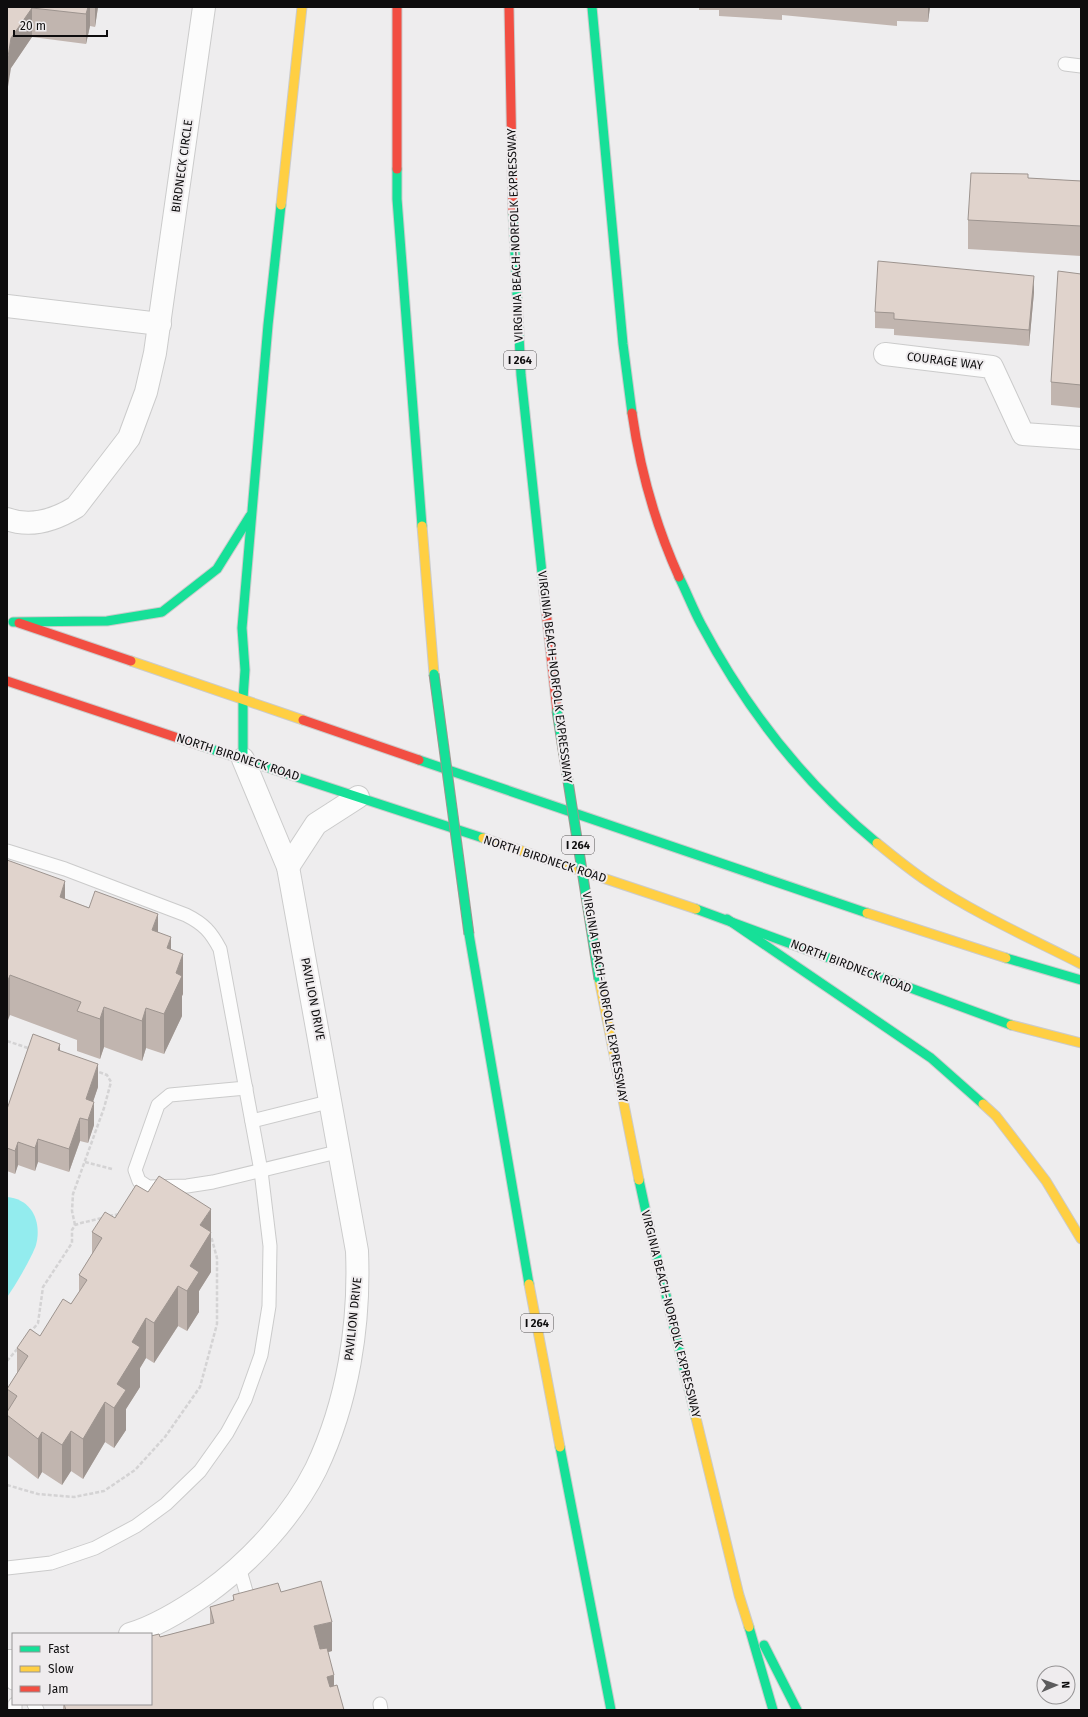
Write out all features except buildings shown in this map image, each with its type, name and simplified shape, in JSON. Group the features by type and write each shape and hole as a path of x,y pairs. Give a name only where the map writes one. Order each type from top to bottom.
{"main road":[{"name":"PAVILION DRIVE","path":"243,759 243,699 245,670 242,628 268,325 302,7"},
{"name":"I 264","path":"397,7 396,199 434,674 469,934 518,1225 611,1710"},
{"name":"VIRGINIA BEACH-NORFOLK EXPRESSWAY","path":"509,7 512,189 521,375 557,711 599,979 647,1217 739,1595 773,1710"},
{"path":"592,7 626,369 636,440 654,509 678,575 700,624 726,671 765,727 808,778 857,826 910,869 958,900 1081,964"},
{"path":"10,620 107,621 162,612 217,569 252,513"},
{"path":"10,620 923,932 1027,965 1081,980"},
{"name":"NORTH BIRDNECK ROAD","path":"7,681 727,919 982,1015 1021,1028 1081,1043"},
{"path":"727,919 931,1058 996,1116 1046,1182 1081,1239"},
{"path":"739,1595 797,1710"}],"street":[{"name":"BIRDNECK CIRCLE","path":"7,519 16,522 42,522 64,514 76,507 129,438 146,392 155,353 204,7"},
{"path":"7,306 160,324"},
{"name":"COURAGE WAY","path":"885,354 992,367 1023,434 1081,438"},
{"name":"PAVILION DRIVE","path":"134,1633 141,1631 186,1608 227,1578 263,1544 294,1504 315,1469 337,1415 353,1345 359,1285 358,1251 332,1101 288,867 243,759"},
{"path":"288,867 316,824 358,797"}],"lane":[{"path":"1065,64 1081,66"},
{"path":"7,851 66,869 186,915 201,923 212,934 220,949 246,1088 261,1170 270,1246 269,1306 261,1355 245,1400 227,1433 200,1471 166,1504 136,1526 95,1548 51,1563 7,1568"},
{"path":"246,1088 170,1095 158,1105 135,1170 139,1181 148,1187 187,1186 213,1182 340,1152"},
{"path":"252,1121 332,1101"},
{"path":"239,1567 254,1620"},
{"path":"11,1662 12,1672"}],"path":[{"path":"7,1041 36,1050"},
{"path":"75,1225 72,1211 73,1194 104,1108 111,1082 107,1075 93,1070"},
{"path":"30,1334 38,1323 43,1287 72,1243 72,1230 75,1225 127,1212"},
{"path":"7,1485 38,1494 74,1497 104,1491 135,1470 165,1437 200,1387 217,1324 217,1258 208,1229"},
{"path":"7,1362 8,1358 21,1345"}],"water":[{"path":"7,1197 23,1202 29,1207 36,1220 38,1236 34,1250 7,1297"}],"traffic: fast":[{"path":"592,7 623,344 632,413"},
{"path":"397,169 397,199 422,526"},
{"path":"243,699 245,670 242,628 268,325 281,205"},
{"path":"513,213 521,375 544,592"},
{"path":"13,622 107,621 162,612 217,569 250,516"},
{"path":"679,577 698,618 718,655 757,714 778,742 825,795 850,820 877,843"},
{"path":"434,674 469,934"},
{"path":"243,699 243,759"},
{"path":"557,711 599,979"},
{"path":"202,746 483,838"},
{"path":"419,760 867,913"},
{"path":"696,909 1011,1025"},
{"path":"727,919 931,1058 983,1104"},
{"path":"469,934 529,1284"},
{"path":"1006,958 1081,980"},
{"path":"639,1180 696,1418"},
{"path":"560,1447 611,1710"},
{"path":"749,1627 773,1710"},
{"path":"764,1645 797,1710"}],"traffic: slow":[{"path":"281,205 302,7"},
{"path":"422,526 434,674"},
{"path":"131,661 303,720"},
{"path":"483,838 696,909"},
{"path":"877,843 915,873 946,894 1003,925 1081,964"},
{"path":"867,913 1006,958"},
{"path":"599,979 639,1180"},
{"path":"1011,1025 1081,1043"},
{"path":"983,1104 996,1116 1046,1181 1081,1239"},
{"path":"529,1284 560,1447"},
{"path":"696,1418 739,1595 749,1627"}],"traffic: jam":[{"path":"397,7 397,169"},
{"path":"509,7 513,213"},
{"path":"632,413 639,455 650,497 663,538 679,577"},
{"path":"544,592 557,711"},
{"path":"19,623 131,661"},
{"path":"7,681 202,746"},
{"path":"303,720 419,760"}]}
